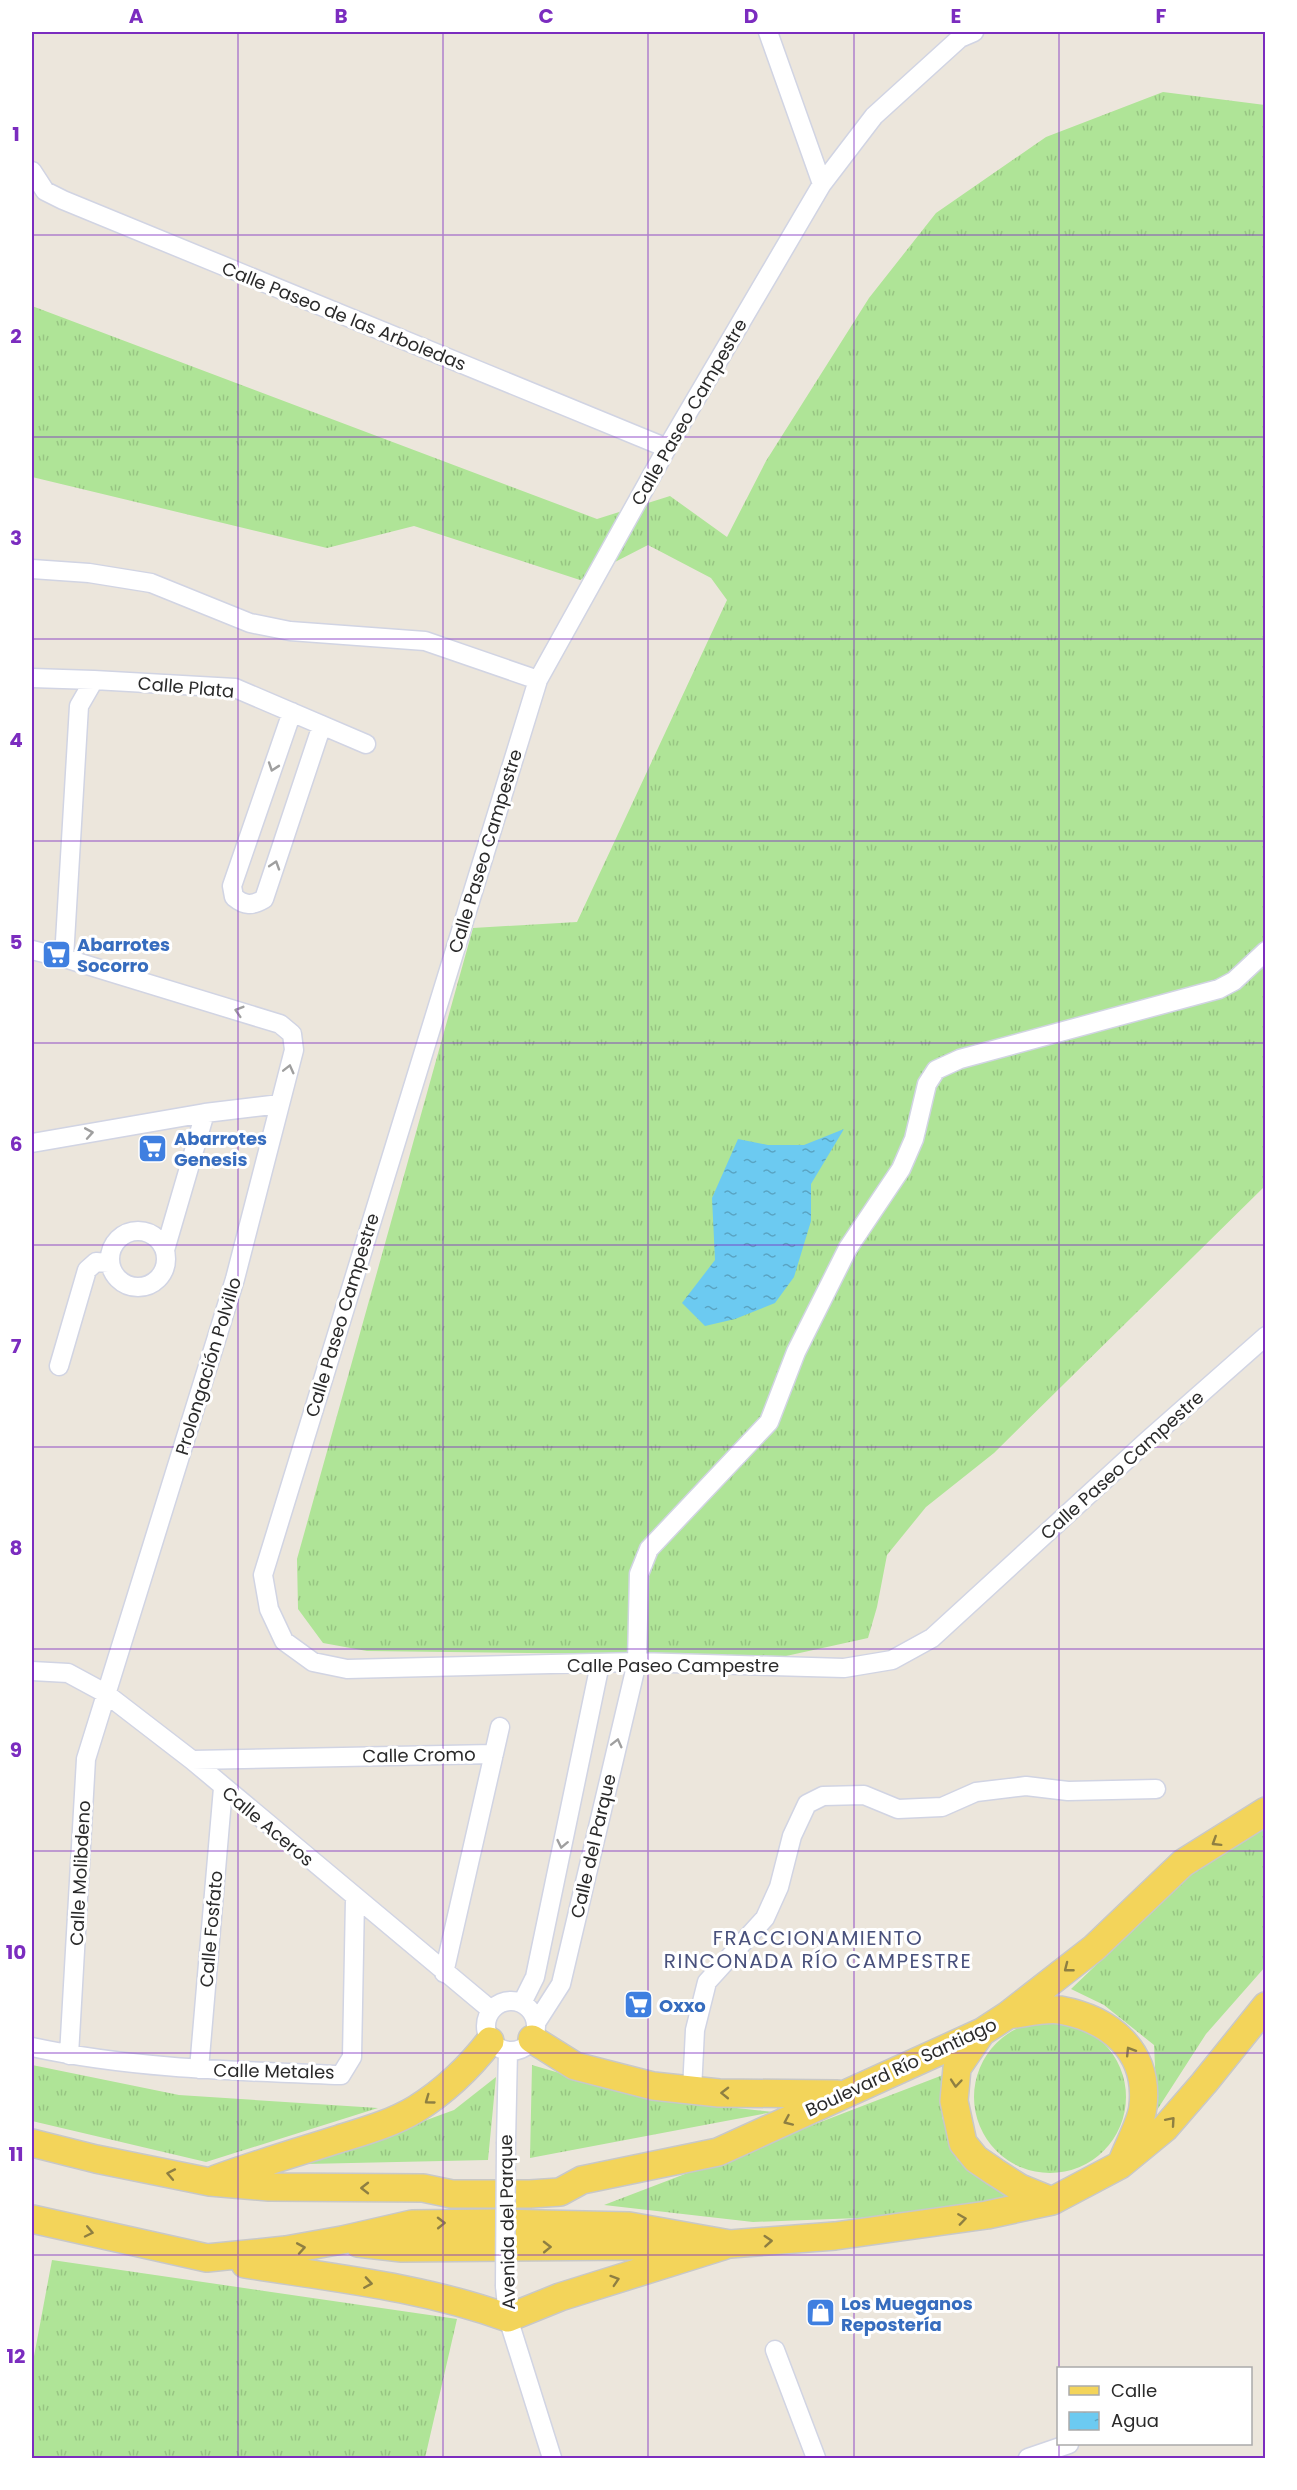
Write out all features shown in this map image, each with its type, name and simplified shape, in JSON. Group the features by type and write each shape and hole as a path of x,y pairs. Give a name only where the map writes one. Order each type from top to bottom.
{"main road":[{"name":"Boulevard Río Santiago","path":"32,2143 96,2159 210,2182 268,2187 423,2188 452,2194 560,2192 582,2180 718,2152 982,2032 1008,2015 1094,1948 1184,1863 1266,1811"},
{"path":"207,2258 286,2250 342,2240 402,2248 632,2246 689,2239 730,2244 835,2236 987,2215 1052,2201 1120,2165 1165,2128 1266,2006"},
{"path":"1008,2015 1057,2010 1109,2028 1130,2048 1140,2071 1143,2107 1120,2165"},
{"path":"534,2031 575,2066 653,2086 719,2093 847,2094"},
{"path":"982,2032 957,2068 954,2101 963,2143 975,2159 1020,2188 1052,2201"},
{"path":"210,2182 257,2164 378,2127 416,2110 454,2082 474,2062 499,2046"},
{"path":"32,2219 207,2258 410,2289 475,2306 508,2318 560,2297 730,2244"}],"street":[{"path":"768,32 822,184"},
{"name":"Calle Paseo Campestre","path":"974,32 960,38 874,116 822,184 667,448 538,680 263,1575 269,1609 284,1641 312,1662 347,1669 637,1662 844,1668 892,1660 932,1638 1147,1441 1266,1336"},
{"name":"Calle Paseo de las Arboledas","path":"32,171 45,191 63,200 667,448"},
{"path":"32,569 89,573 151,583 250,623 290,631 424,641 538,680"},
{"path":"40,679 66,690 79,706"},
{"name":"Calle Plata","path":"40,679 235,688 366,744"},
{"path":"32,950 64,958 79,706 94,680"},
{"path":"292,712 232,886 234,897 243,905 255,905 264,899 322,725"},
{"name":"Calle del Parque","path":"534,2031 561,1984 637,1662 639,1574 649,1549 769,1422 796,1352 848,1248 901,1169 914,1139 927,1084 936,1070 960,1059 1220,989 1234,981 1266,951"},
{"name":"Prolongación Polvillo","path":"64,958 280,1024 292,1034 294,1050 235,1279 105,1693"},
{"path":"32,1143 205,1113 280,1104"},
{"path":"165,1250 205,1113"},
{"path":"134,1231 144,1231 153,1235 165,1250 167,1260 160,1278 144,1287 124,1285 117,1279 110,1263 112,1246 125,1234 134,1231"},
{"path":"59,1366 87,1270 96,1262 110,1263"},
{"name":"Calle del Parque","path":"522,2003 535,1977 600,1664"},
{"name":"Calle Aceros","path":"32,1671 68,1673 105,1693 192,1760 355,1899 491,2010"},
{"name":"Calle Molibdeno","path":"69,2055 86,1758 105,1693"},
{"path":"494,1754 500,1727"},
{"name":"Calle Cromo","path":"192,1760 494,1754 444,1973"},
{"path":"692,2090 695,2030 707,1982 765,1918 779,1887 792,1836 807,1804 823,1796 864,1794 898,1809 942,1807 976,1792 1026,1786 1068,1791 1156,1789"},
{"name":"Calle Fosfato","path":"199,2069 223,1788"},
{"path":"569,1808 600,1814"},
{"name":"Calle Metales","path":"32,2047 69,2055 199,2069 341,2075 352,2057 355,1899"},
{"path":"505,2001 522,2003 528,2008 534,2031 526,2046 517,2050 499,2046 485,2025 491,2010 505,2001"},
{"name":"Avenida del Parque","path":"499,2046 506,2142 505,2286 508,2318 552,2458"},
{"path":"775,2350 816,2458"},
{"path":"1028,2458 1066,2445"}],"green space":[{"path":"1163,92 1265,105 1265,1186 994,1453 926,1507 887,1555 877,1607 868,1638 786,1656 367,1651 323,1643 298,1609 297,1559 473,928 577,922 727,600 711,578 648,545 580,580 414,526 327,548 32,477 32,306 597,519 670,496 727,537 766,461 869,298 936,213 1046,137"},
{"path":"1265,1828 1265,1967 1206,2034 1157,2110 1154,2045 1104,2005 1071,1989 1209,1857"},
{"path":"1050,2021 1065,2022 1079,2027 1104,2043 1120,2068 1125,2082 1125,2112 1120,2126 1104,2151 1079,2167 1065,2172 1050,2173 1035,2172 1021,2167 996,2151 980,2126 975,2112 974,2097 975,2082 980,2068 996,2043 1021,2027 1035,2022"},
{"path":"32,2065 179,2095 378,2108 206,2162 32,2121"},
{"path":"532,2065 645,2098 773,2112 530,2158"},
{"path":"943,2075 942,2117 957,2160 1009,2199 884,2217 753,2222 604,2205"},
{"path":"496,2077 488,2160 306,2164 454,2110"},
{"path":"52,2260 457,2319 425,2458 32,2458 32,2367"}],"water":[{"path":"844,1129 811,1184 811,1221 794,1277 775,1303 735,1319 705,1326 682,1303 715,1260 712,1198 738,1139 768,1145 804,1145"}],"place":[{"name":"Abarrotes Socorro","path":"56,954"},
{"name":"Abarrotes Genesis","path":"153,1148"},
{"name":"Oxxo","path":"638,2005"},
{"name":"Los Mueganos Repostería","path":"820,2313"}],"district":[{"name":"FRACCIONAMIENTO RINCONADA RÍO CAMPESTRE","path":"818,1950"}]}
